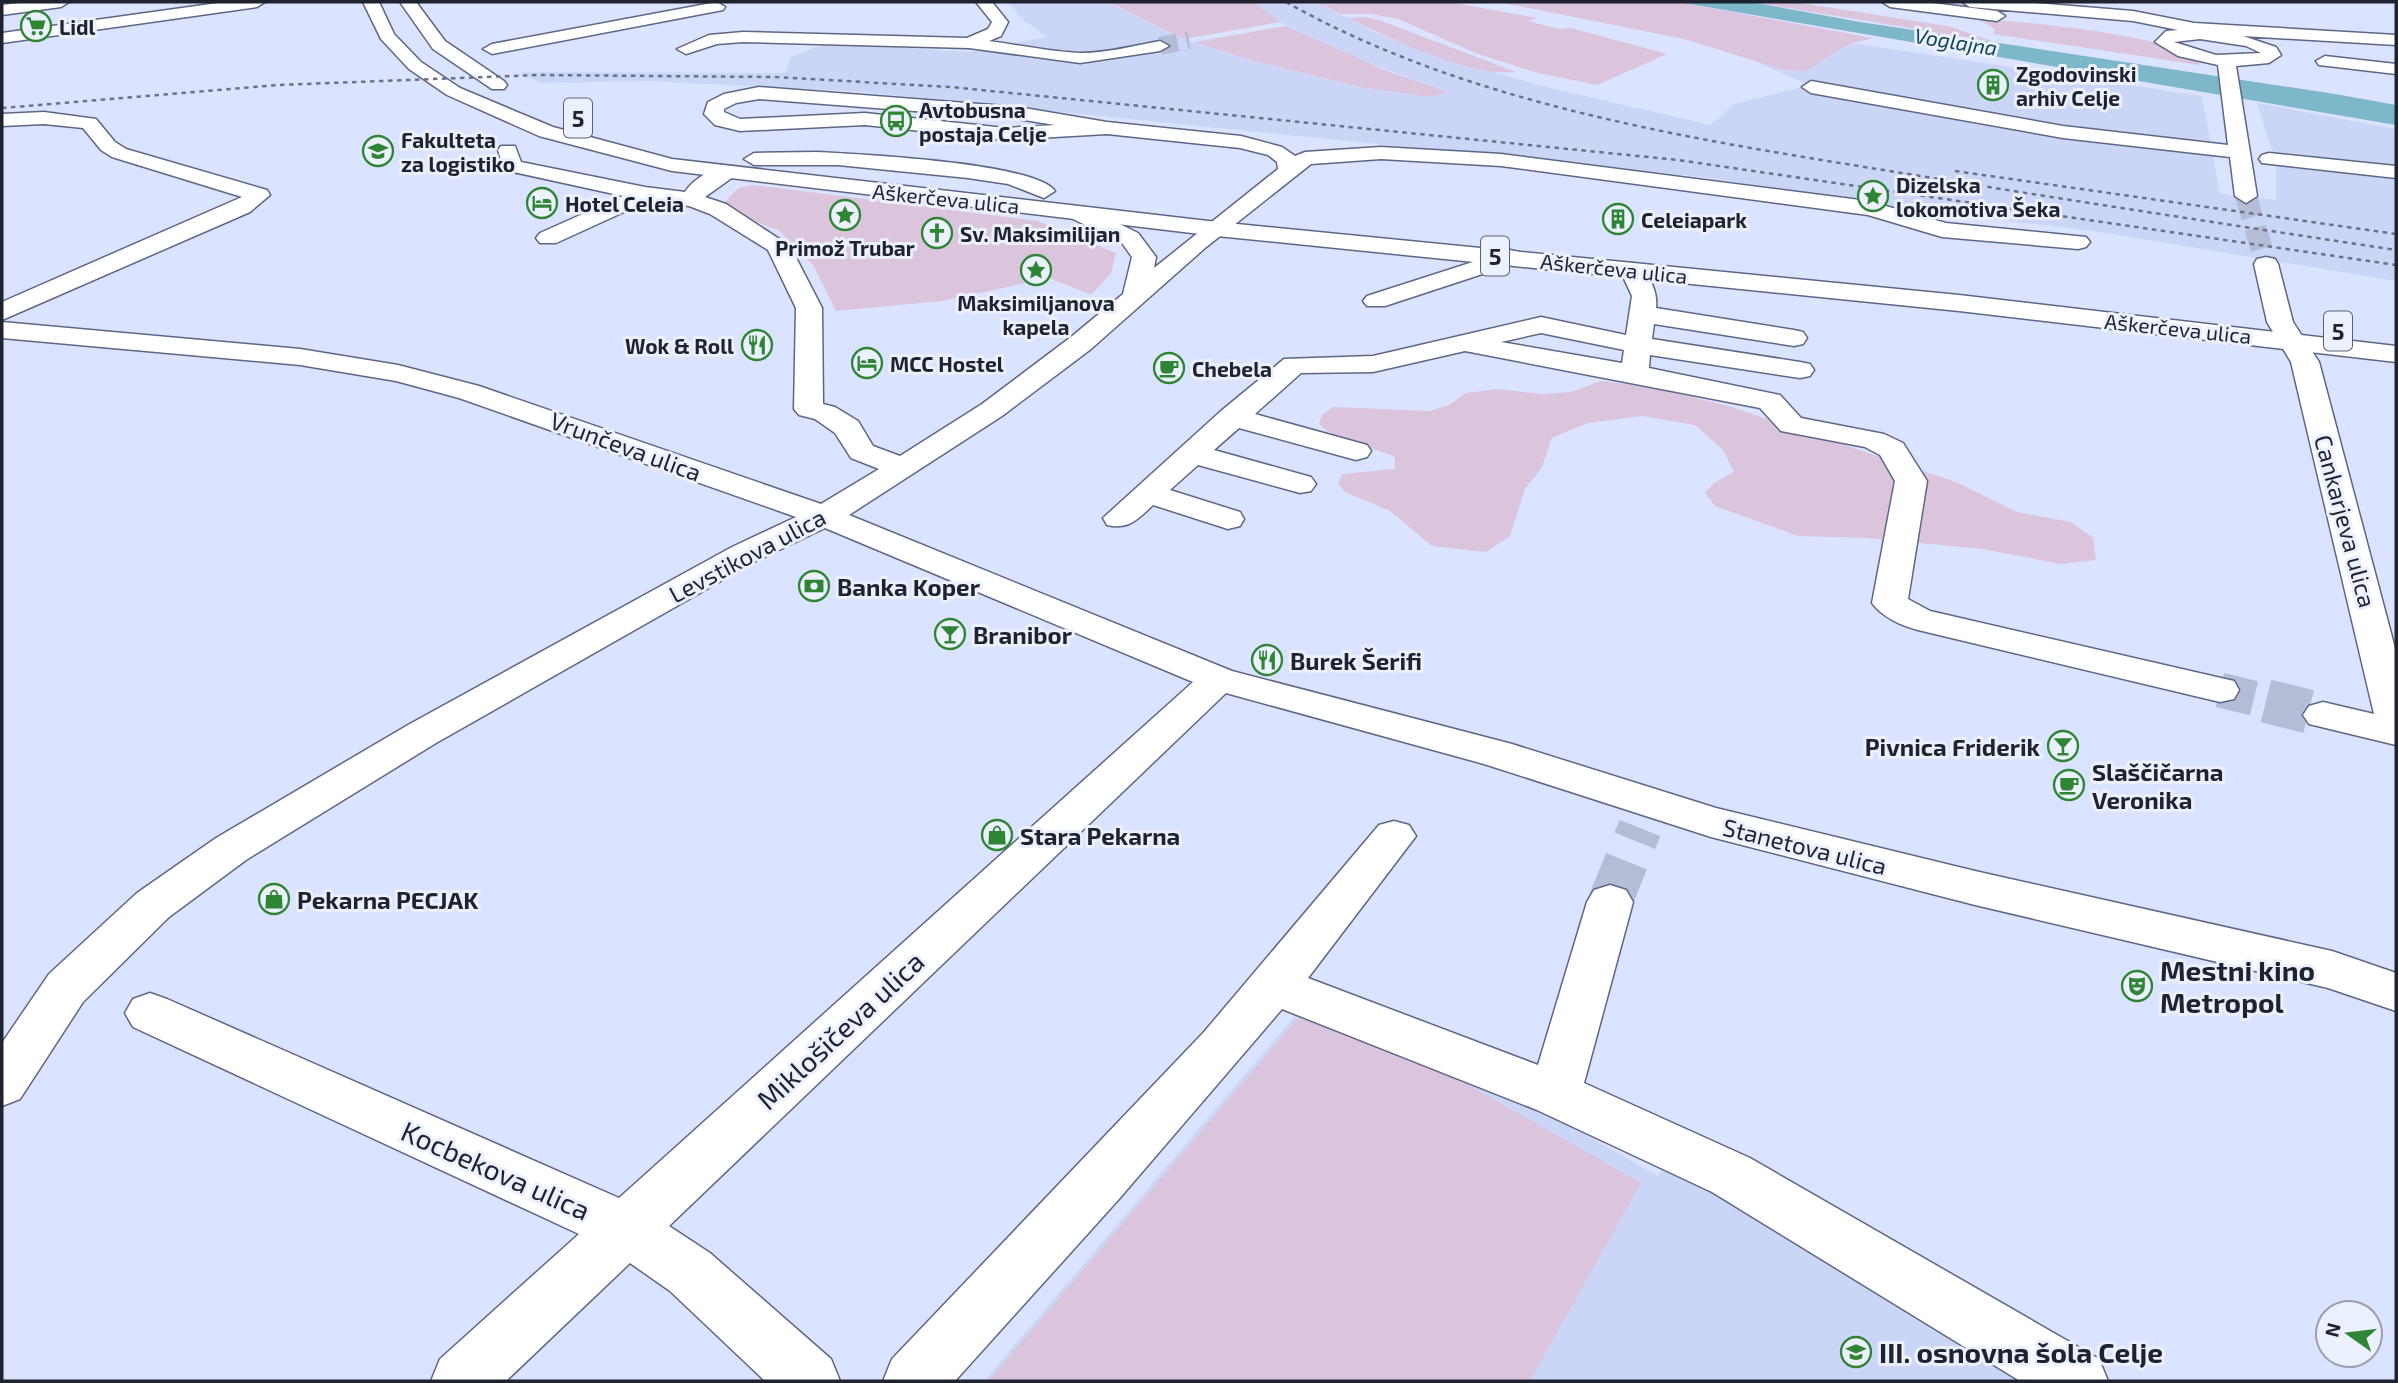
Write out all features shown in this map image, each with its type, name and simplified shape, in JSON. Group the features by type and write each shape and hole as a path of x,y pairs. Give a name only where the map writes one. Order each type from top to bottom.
{"street":[{"path":"2,10 61,2"},
{"path":"151,2 163,15"},
{"path":"2,38 257,2"},
{"name":"5","path":"370,2 381,27 405,56 463,96 546,133 627,156 725,172"},
{"path":"408,2 424,28 452,57 515,93"},
{"path":"969,43 995,32 1000,22 984,2"},
{"path":"1890,2 2165,38 2185,34 2226,37 2262,46 2279,55 2226,63 2176,50 2163,41 2165,38"},
{"path":"1970,2 2133,16 2194,28 2396,40"},
{"path":"492,48 717,7"},
{"path":"592,10 598,19 594,30"},
{"path":"686,49 715,39 743,37 948,45 969,43 1080,58 1160,46"},
{"path":"948,45 1069,67"},
{"path":"2313,59 2396,69"},
{"path":"2226,63 2246,196"},
{"path":"1811,87 2063,132 2240,152"},
{"path":"1107,128 1005,134 865,119 740,125 722,121 714,114 715,106 731,98 759,93 801,94 1018,113 1107,128 1241,142 1275,151 1287,159 1288,168 1305,158 1355,153 1501,160 1868,208 1913,219 1942,230 2078,242"},
{"path":"2,120 44,117 89,123 108,146 119,153 259,195 242,207 86,272 2,312"},
{"name":"Aškerčeva ulica","path":"677,146 754,159 1044,191 1224,222 1510,257 2287,332"},
{"path":"508,150 511,166 645,194 693,200 718,209 778,246 809,308 809,409 825,413 847,427 862,452 903,468"},
{"path":"2269,159 2396,172"},
{"name":"Levstikova ulica","path":"2,1084 66,988 153,905 231,849 422,734 744,554 824,516 903,468 992,410 1134,299 1288,168"},
{"path":"693,200 697,190 725,172"},
{"name":"Aškerčeva ulica","path":"725,172 1077,212 1224,222 2287,332"},
{"path":"548,238 645,194"},
{"path":"1077,212 1130,238 1144,257 1134,299"},
{"path":"1376,301 1510,257"},
{"name":"Cankarjeva ulica","path":"2266,264 2287,332 2305,362 2386,640 2396,725"},
{"path":"1632,270 1645,296 1638,345"},
{"path":"1119,518 1231,417 1294,365 1373,364 1541,325 1638,345 1800,370"},
{"name":"Vrunčeva ulica","path":"2,330 300,358 398,373 470,392 824,516 1219,679"},
{"name":"5","path":"2287,332 2396,340"},
{"name":"5","path":"2287,332 2396,354"},
{"path":"1638,345 1794,338"},
{"path":"1638,345 1770,401 1791,425 1873,440 1892,449 1911,481 1890,603 1918,619 2220,690"},
{"path":"1231,417 1356,451"},
{"path":"1193,454 1300,484"},
{"path":"1148,494 1228,519"},
{"name":"Stanetova ulica","path":"1219,679 1498,754 1646,816 1711,822 1975,888 2332,970 2396,992"},
{"name":"Miklošičeva ulica","path":"462,1381 1219,679"},
{"path":"2323,715 2396,732"},
{"path":"914,1381 1049,1239 1274,985 1317,936 1394,835"},
{"path":"1555,1094 1609,902"},
{"path":"1274,985 1555,1094 1731,1175 2077,1381"},
{"name":"Kocbekova ulica","path":"150,1013 625,1228 690,1272 809,1381"}],"shaded area":[{"path":"1009,2 1109,2 1184,39 1251,60 1360,87 1429,97 1447,92 1341,52 1280,22 1254,2 1317,2 1378,34 1436,56 1550,88 1711,125 1734,104 1810,85 1749,59 1784,70 1806,71 1847,45 1858,44 2202,96 2220,194 2276,200 2276,164 2257,103 2396,129 2396,281 2087,230 1927,212 1703,177 853,91 649,81 541,83 520,72 785,73 791,57 827,43 970,52 1047,37 1021,18"},
{"path":"1109,2 1254,2 1280,22 1184,39"},
{"path":"1317,2 1449,2 1537,18 1528,21 1559,29 1571,28 1667,54 1597,85 1538,73 1478,54 1398,19 1371,14 1341,14"},
{"path":"1499,2 1678,2 1873,38 1847,45 1806,71 1784,70 1684,39"},
{"path":"1751,2 1794,2 1948,26 1995,42"},
{"path":"1348,18 1379,20 1516,72 1477,69 1454,63 1385,36"},
{"path":"1976,18 2060,26 2132,38 2164,45 2187,54 2200,65 1993,34 1995,29"},
{"path":"1286,26 1385,70 1448,92 1429,97 1360,87 1251,60 1194,42"},
{"path":"754,185 1038,221 1116,253 1111,273 1091,295 1049,278 942,301 836,311 813,265 778,230 718,209 738,188"},
{"path":"1601,381 1652,387 1728,406 1956,482 2017,512 2071,522 2093,538 2096,560 2061,564 1982,549 1867,538 1798,536 1715,506 1705,493 1714,483 1734,472 1723,450 1695,425 1642,416 1588,423 1552,438 1542,467 1525,489 1510,536 1486,552 1432,546 1390,511 1345,492 1338,483 1342,474 1395,469 1395,457 1335,436 1319,424 1322,415 1333,407 1430,411 1449,405 1466,393 1498,389 1542,394 1571,392"},
{"path":"1322,984 1658,1176 1687,1129 2102,1381 984,1381"},
{"path":"1315,998 1641,1183 1530,1381 989,1380"}],"water":[{"name":"Voglajna","path":"1678,2 1751,2 1860,22 2335,94 2396,105 2396,125"}],"tunnel":[{"path":"1160,46 1189,40"},
{"path":"2246,196 2266,264"},
{"path":"2220,690 2273,703"},
{"path":"2266,701 2323,715"},
{"path":"1610,902 1640,828"}],"railway":[{"path":"1286,2 1357,38 1431,68 1508,93 1666,132 2087,203 2396,250"},
{"path":"2,108 278,85 538,75 774,77 951,87 1678,160 2396,265"},
{"path":"1955,171 2396,234"}],"place":[{"name":"Lidl","path":"36,26"},
{"name":"Zgodovinski arhiv Celje","path":"1993,85"},
{"name":"Avtobusna postaja Celje","path":"896,121"},
{"name":"Fakulteta za logistiko","path":"378,151"},
{"name":"Dizelska lokomotiva Šeka","path":"1873,196"},
{"name":"Hotel Celeia","path":"542,203"},
{"name":"Primož Trubar","path":"845,215"},
{"name":"Celeiapark","path":"1618,219"},
{"name":"Sv. Maksimilijan","path":"937,233"},
{"name":"Maksimiljanova kapela","path":"1036,270"},
{"name":"Wok & Roll","path":"757,345"},
{"name":"MCC Hostel","path":"867,363"},
{"name":"Chebela","path":"1169,368"},
{"name":"Banka Koper","path":"814,586"},
{"name":"Branibor","path":"950,634"},
{"name":"Burek Šerifi","path":"1267,660"},
{"name":"Pivnica Friderik","path":"2063,746"},
{"name":"Slaščičarna Veronika","path":"2069,785"},
{"name":"Stara Pekarna","path":"997,835"},
{"name":"Pekarna PECJAK","path":"274,899"},
{"name":"Mestni kino Metropol","path":"2137,986"},
{"name":"III. osnovna šola Celje","path":"1856,1352"}]}
